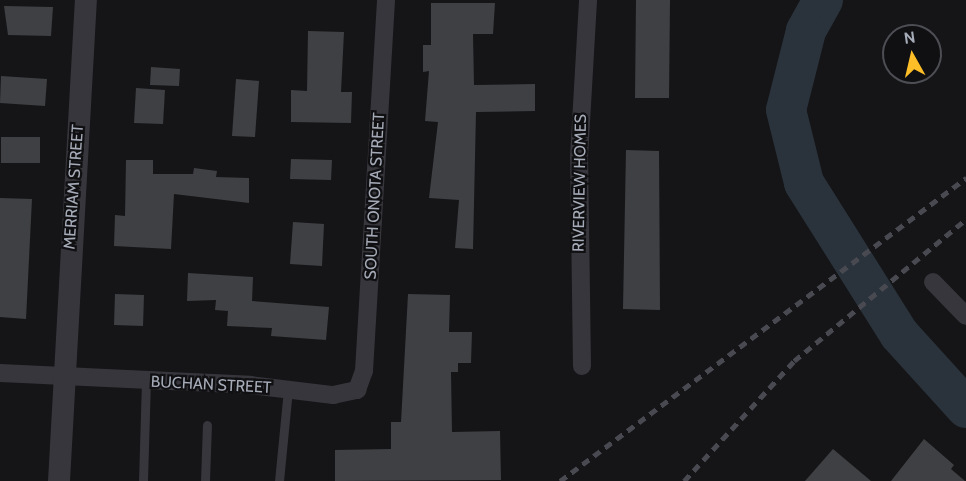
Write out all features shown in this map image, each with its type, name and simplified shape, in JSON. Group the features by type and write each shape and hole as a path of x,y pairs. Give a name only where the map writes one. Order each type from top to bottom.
{"street":[{"name":"MERRIAM STREET","path":"59,481 86,0"},
{"name":"SOUTH ONOTA STREET","path":"357,390 364,370 386,0"},
{"name":"RIVERVIEW HOMES","path":"582,366 579,157 588,0"},
{"path":"933,282 966,316"},
{"name":"BUCHAN STREET","path":"0,373 65,374 288,390 333,396 357,390"}],"lane":[{"path":"142,481 146,381"},
{"path":"279,481 288,390"},
{"path":"205,481 207,425"}],"building":[{"path":"636,0 670,0 669,98 635,98"},
{"path":"431,3 495,3 493,34 473,34 474,85 535,84 535,111 476,112 473,249 455,248 459,200 429,198 438,122 425,121 429,71 423,72 423,45 431,45"},
{"path":"4,6 53,7 51,36 8,35"},
{"path":"308,31 344,32 341,92 352,92 351,123 291,122 291,90 307,91"},
{"path":"151,67 180,69 179,86 150,85"},
{"path":"1,76 47,79 45,106 0,103"},
{"path":"236,79 259,81 255,137 232,136"},
{"path":"136,88 165,90 163,124 134,123"},
{"path":"1,137 40,137 40,163 1,163"},
{"path":"626,150 659,151 660,310 623,309"},
{"path":"291,159 332,160 331,180 290,179"},
{"path":"126,160 153,160 153,174 193,174 194,168 217,171 216,177 249,178 249,203 174,194 171,249 114,246 115,215 125,216"},
{"path":"0,198 32,199 26,319 0,317"},
{"path":"293,222 324,224 322,266 290,264"},
{"path":"188,273 253,277 252,301 329,307 326,340 271,336 272,328 227,326 228,311 215,310 216,300 187,301"},
{"path":"115,294 144,295 143,326 114,325"},
{"path":"408,294 450,295 449,332 472,332 471,363 458,363 458,372 451,372 452,432 500,431 501,480 335,481 335,450 391,449 391,422 401,422"},
{"path":"924,439 954,465 951,469 965,481 891,481"},
{"path":"833,449 871,481 805,481"}],"waterway":[{"path":"823,0 806,31 786,110 804,183 899,334 966,408"}],"railway":[{"path":"560,481 966,178"},
{"path":"684,481 794,361 966,219"}]}
